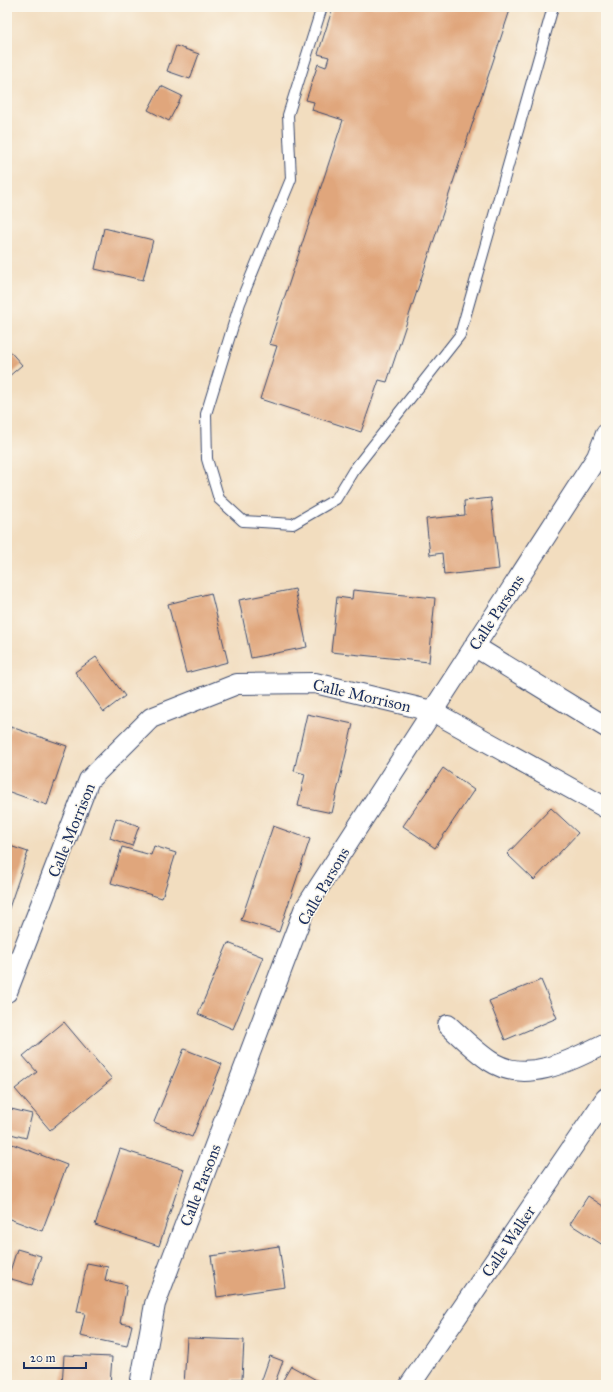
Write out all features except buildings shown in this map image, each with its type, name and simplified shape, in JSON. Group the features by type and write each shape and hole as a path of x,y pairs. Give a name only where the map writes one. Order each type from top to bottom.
{"street":[{"name":"Calle Parsons","path":"140,1385 155,1304 304,910 597,457 606,434"},
{"path":"474,646 606,727"},
{"name":"Calle Morrison","path":"7,992 89,780 151,718 237,684 315,682 432,711 606,808"},
{"path":"448,1025 490,1061 504,1068 517,1070 527,1071 554,1066 606,1043"},
{"name":"Calle Walker","path":"410,1385 606,1098"}],"lane":[{"path":"322,7 288,115 291,179 240,303 206,414 207,460 218,499 243,521 293,524 336,499 353,471 460,335 553,7"}]}
